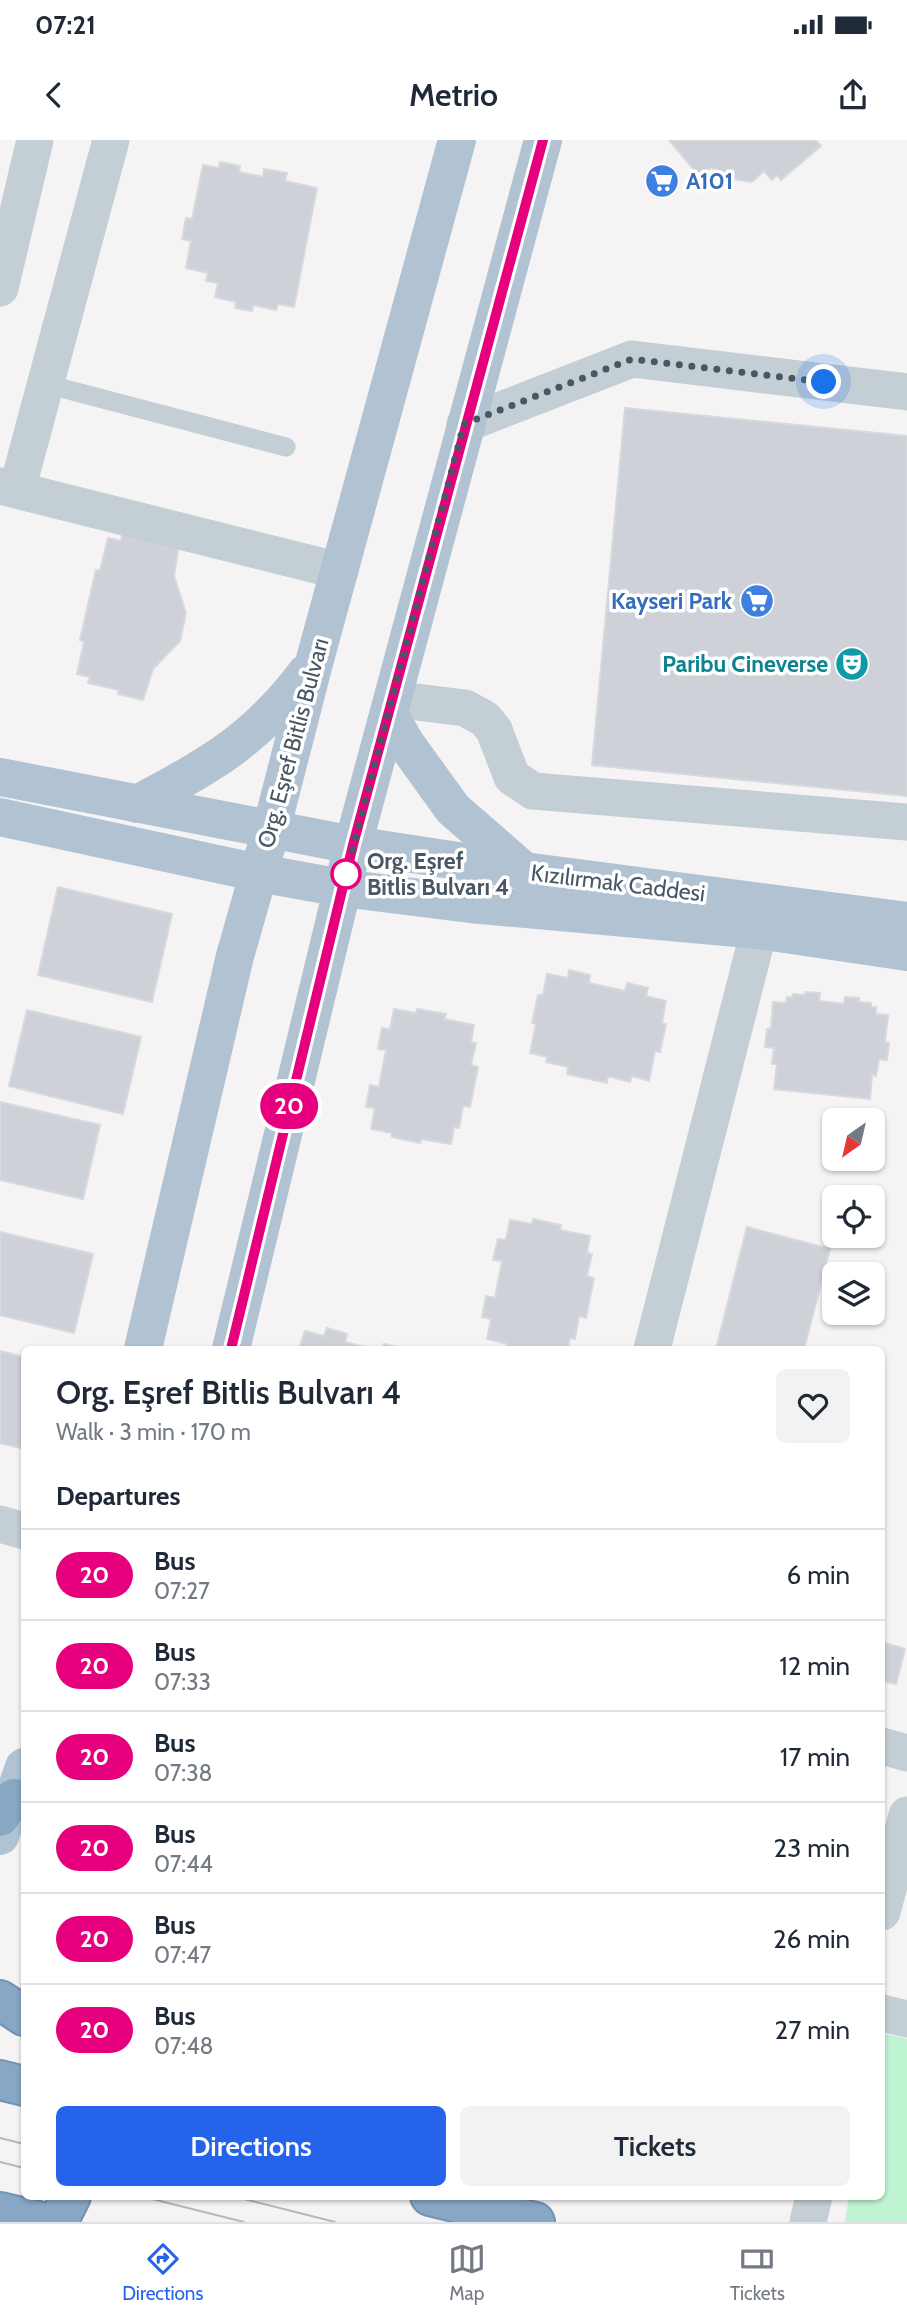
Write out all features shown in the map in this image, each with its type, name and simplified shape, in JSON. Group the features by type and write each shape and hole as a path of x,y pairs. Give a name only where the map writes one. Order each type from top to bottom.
{"highway":[{"path":"0,2000 21,2014"},
{"path":"0,2080 21,2085"},
{"path":"58,2222 69,2200"},
{"path":"446,2200 535,2222"},
{"path":"0,2212 42,2222"}],"main road":[{"name":"Org. Eşref Bitlis Bulvarı","path":"144,1346 231,970 457,140"},
{"path":"232,1346 353,845 542,140"},
{"path":"137,804 194,774 239,744 267,720 314,663"},
{"path":"391,707 406,744 453,809 524,871"},
{"name":"Kızılırmak Caddesi","path":"0,777 353,845 524,871 907,921"},
{"name":"Kızılırmak Caddesi","path":"0,817 258,873 342,888 470,904 759,930 907,952"},
{"path":"0,1836 13,1794"}],"street":[{"path":"0,288 35,140"},
{"path":"111,140 46,384 9,488 340,571"},
{"path":"464,424 632,359 907,392"},
{"path":"391,707 465,708 475,713 485,719 494,730 512,777 533,791 907,822"},
{"path":"653,1346 759,930"},
{"path":"0,1524 21,1530"},
{"path":"885,1747 907,1753"},
{"path":"885,1900 907,1815"},
{"path":"885,2014 907,2019"},
{"path":"808,2222 813,2200"}],"lane":[{"path":"46,384 286,447"}],"green space":[{"path":"885,2034 907,2039 907,2222 845,2222 848,2200 885,2200"}],"building":[{"path":"669,140 816,140 821,146 781,180 777,175 772,180 764,171 752,182 720,177 712,167 700,177"},
{"path":"220,162 240,166 239,172 263,177 264,169 287,173 285,181 317,188 294,307 278,304 276,310 253,305 252,311 235,308 236,302 215,297 218,283 206,281 208,273 186,268 191,241 182,239 186,218 192,219 203,165 219,168"},
{"name":"Kayseri Park","path":"625,408 907,436 907,796 592,765"},
{"path":"122,535 179,544 174,576 186,613 180,641 153,669 143,700 118,694 119,690 88,683 90,677 77,674 84,642 80,640 96,570 100,571 108,538 121,541"},
{"path":"58,887 172,914 152,1002 38,975"},
{"path":"569,970 590,975 589,983 625,991 627,983 648,988 646,996 666,1001 662,1023 666,1024 660,1052 655,1051 649,1081 632,1076 630,1082 608,1076 607,1083 567,1074 568,1067 546,1062 547,1057 530,1053 536,1024 532,1023 538,995 543,995 547,974 568,978"},
{"path":"805,992 820,993 819,1001 844,1004 845,997 859,998 859,1002 871,1003 871,1007 876,1007 876,1014 888,1015 885,1042 889,1043 887,1060 879,1059 876,1076 872,1075 870,1099 774,1089 777,1064 772,1064 774,1048 765,1047 767,1029 771,1029 773,1002 786,1003 787,997 792,998 793,994 805,995"},
{"path":"394,1009 416,1013 417,1009 446,1014 444,1019 474,1025 471,1042 476,1043 471,1065 478,1067 470,1107 463,1106 459,1128 454,1127 451,1144 421,1139 420,1143 371,1129 375,1108 366,1107 370,1085 379,1087 386,1050 378,1049 382,1028 390,1029"},
{"path":"27,1010 141,1037 123,1114 9,1086"},
{"path":"0,1102 100,1125 83,1199 0,1180"},
{"path":"533,1219 561,1225 560,1230 590,1236 587,1253 592,1254 587,1276 594,1278 586,1318 579,1316 575,1339 570,1338 569,1346 508,1346 487,1339 491,1319 482,1317 486,1296 495,1298 502,1261 493,1260 498,1239 506,1240 510,1220 532,1224"},
{"path":"747,1227 830,1249 827,1262 822,1262 822,1280 805,1346 717,1346"},
{"path":"0,1232 93,1254 74,1333 0,1315"},
{"path":"327,1328 347,1334 345,1342 360,1346 300,1346 305,1331 324,1336"},
{"path":"0,1351 21,1356 21,1448 0,1443"},
{"path":"885,1643 905,1649 896,1684 885,1682"}],"tram line":[{"path":"0,2138 21,2143"},
{"path":"0,2162 21,2167"},
{"path":"156,2200 244,2222"},
{"path":"248,2200 335,2222"}],"bus line":[{"name":"20","path":"232,1346 353,845 464,424 543,140"}],"place":[{"name":"A101","path":"662,181"},
{"name":"Kayseri Park","path":"757,601"},
{"name":"Paribu Cineverse","path":"852,664"},
{"name":"Org. Eşref Bitlis Bulvarı 4","path":"346,874"}],"route":[{"path":"346,874 464,424 632,359 824,382"}]}
